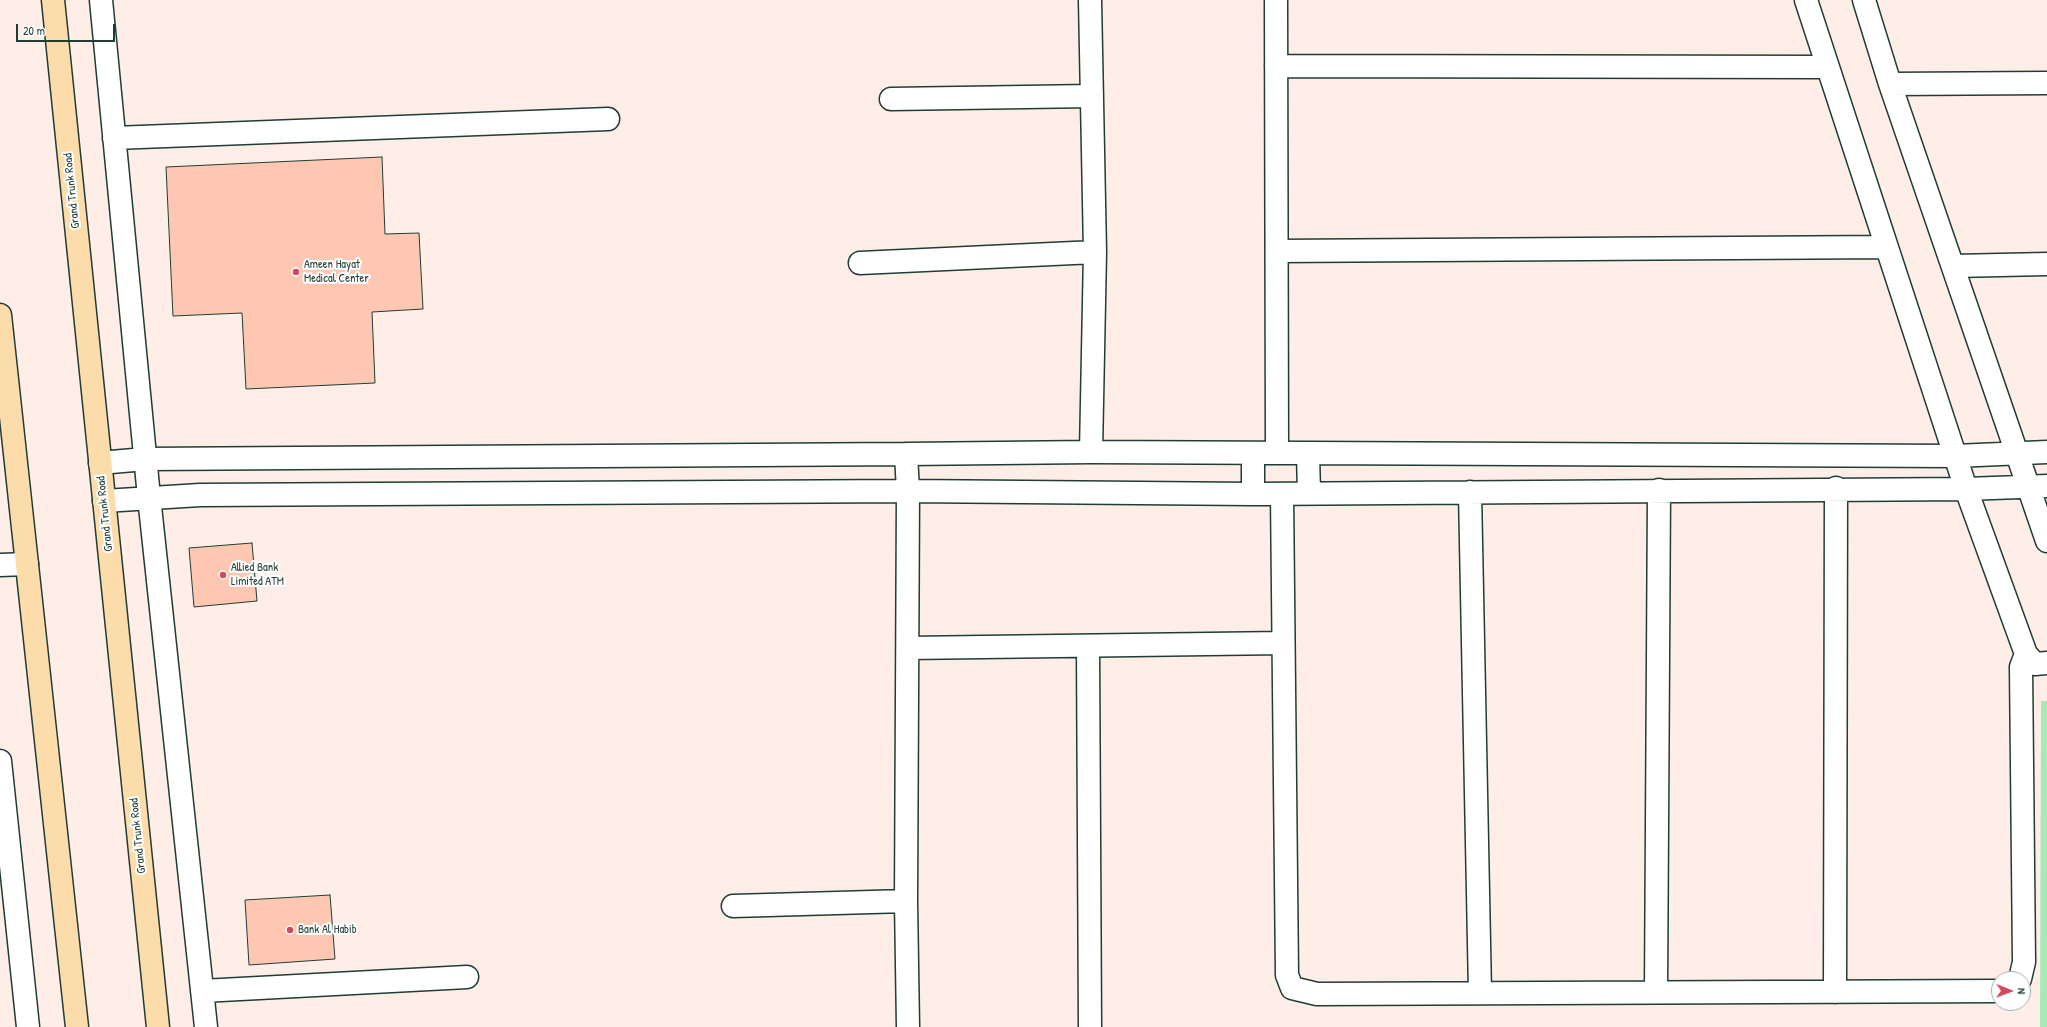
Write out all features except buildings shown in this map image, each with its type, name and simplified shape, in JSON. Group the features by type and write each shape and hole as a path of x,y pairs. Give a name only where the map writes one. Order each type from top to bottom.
{"highway":[{"name":"Grand Trunk Road","path":"53,0 158,1027"},
{"path":"0,315 77,1027"}],"street":[{"path":"101,0 148,497 206,1027"},
{"path":"1090,0 1095,252 1091,452"},
{"path":"1276,0 1277,453"},
{"path":"1806,0 1826,67 1966,489 2026,654 2035,664 2047,663"},
{"path":"1864,0 1890,84 2018,454 2037,486 2047,541"},
{"path":"1276,66 1826,67"},
{"path":"1890,84 2047,83"},
{"path":"892,98 1092,96"},
{"path":"114,138 608,119"},
{"path":"1277,251 1886,247"},
{"path":"860,263 1095,252"},
{"path":"1953,266 2047,264"},
{"path":"100,463 145,458 1091,452 1253,454 1955,456 2047,452"},
{"path":"906,454 908,490 906,901 908,1027"},
{"path":"1252,494 1253,454"},
{"path":"1308,454 1309,493"},
{"path":"104,501 148,497 200,495 908,490 1282,494 1836,488 1966,489 2037,486"},
{"path":"1835,992 1836,488"},
{"path":"1656,992 1659,490"},
{"path":"1470,492 1480,993"},
{"path":"1282,494 1287,975 1292,988 1317,994 1991,991"},
{"path":"0,565 27,564"},
{"path":"908,648 1088,647 1283,643"},
{"path":"1088,647 1090,1027"},
{"path":"2022,971 2024,962 2020,667 2026,654"},
{"path":"0,761 28,1027"},
{"path":"733,906 906,901"},
{"path":"202,991 467,977"}],"green space":[{"path":"2041,701 2047,701 2047,1027 2040,1027"}],"place":[{"name":"Ameen Hayat Medical Center","path":"296,272"},
{"name":"Allied Bank Limited ATM","path":"223,575"},
{"name":"Bank Al Habib","path":"290,930"}]}
